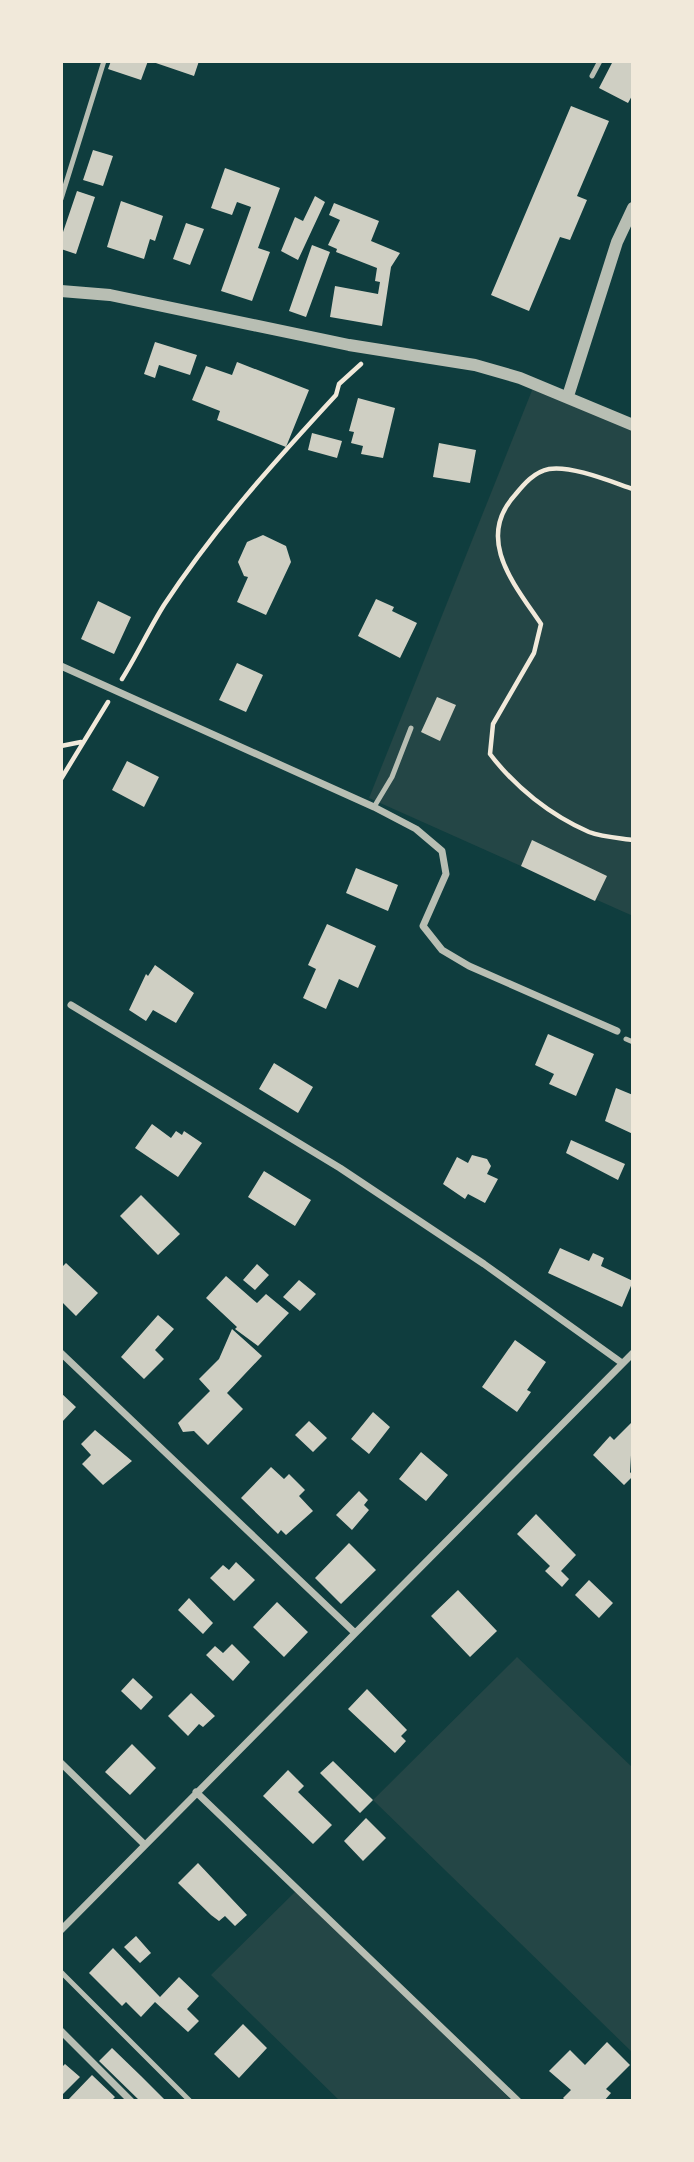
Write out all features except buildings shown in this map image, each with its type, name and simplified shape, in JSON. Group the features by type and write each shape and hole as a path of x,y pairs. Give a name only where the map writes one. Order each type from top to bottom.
{"street":[{"path":"568,396 617,242 633,208"},
{"path":"61,291 110,295 337,342 475,365 520,377 633,425"},
{"path":"61,666 374,807 416,830 442,851 446,874 423,926 442,950 469,966 617,1031"},
{"path":"71,1005 340,1168 484,1264 622,1363"},
{"path":"61,1353 354,1632"},
{"path":"61,1930 633,1353"},
{"path":"61,1763 145,1844"},
{"path":"196,1792 518,2101"},
{"path":"61,2031 131,2101"}],"lane":[{"path":"61,199 104,61"},
{"path":"592,76 600,61"},
{"path":"374,807 393,777 411,728"},
{"path":"61,1972 190,2101"}],"path":[{"path":"61,779 163,608 197,557 258,479 336,395 339,384 361,364"},
{"path":"633,489 565,470 549,469 531,477 509,501 496,527 497,546 517,589 541,624 534,653 493,724 489,754 506,775 540,804 590,832 633,840"},
{"path":"61,746 82,741"}],"shaded area":[{"path":"535,383 633,425 633,916 369,798"},
{"path":"517,1657 633,1768 633,2053 373,1800"},
{"path":"296,1891 512,2101 340,2101 211,1975"}]}
